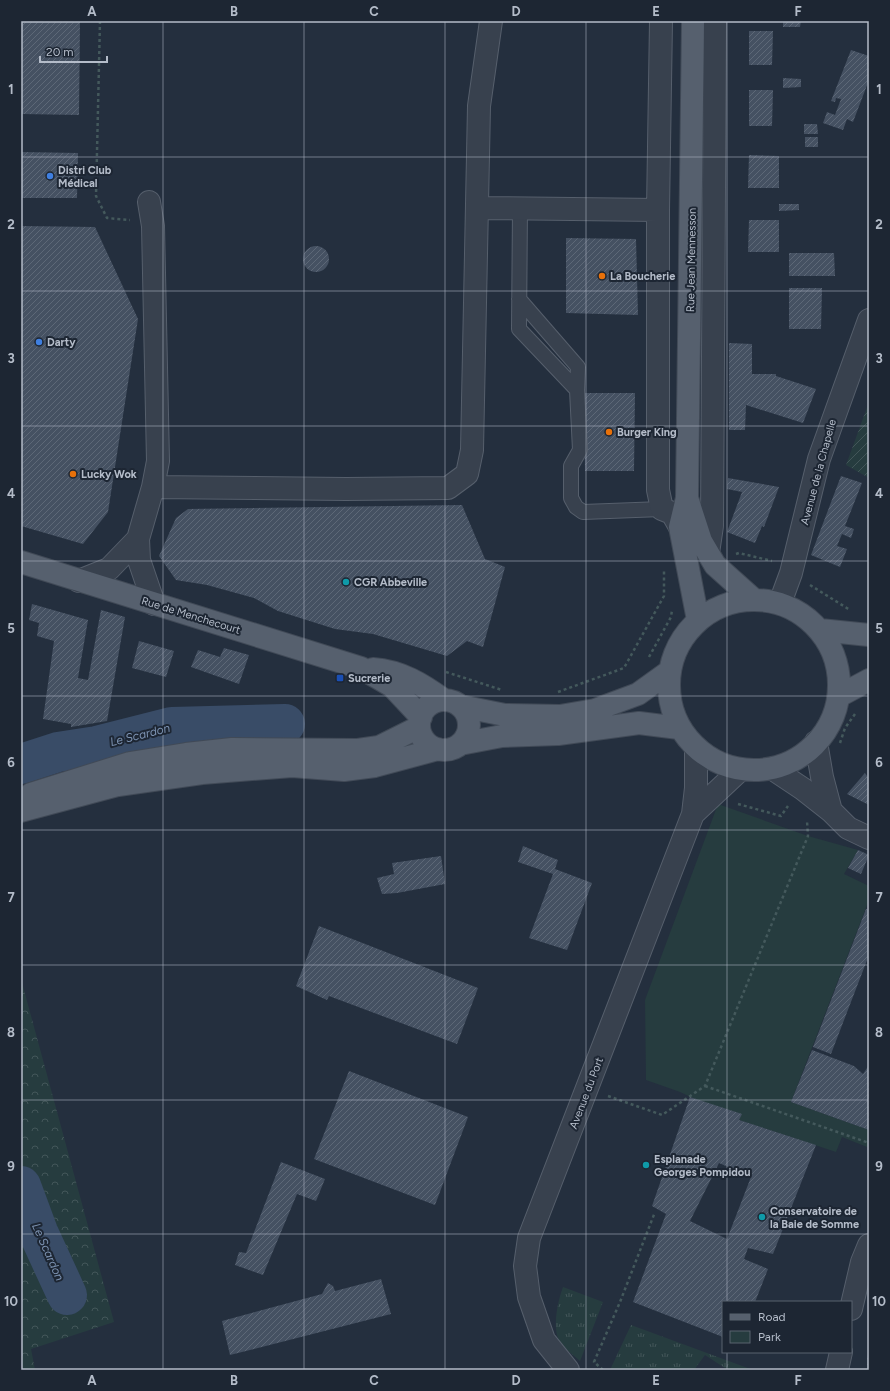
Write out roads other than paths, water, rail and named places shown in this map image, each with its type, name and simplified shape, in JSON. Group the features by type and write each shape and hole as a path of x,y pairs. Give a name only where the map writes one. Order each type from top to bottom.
{"main road":[{"name":"Rue Jean Mennesson","path":"693,21 687,498 680,527 698,620"},
{"name":"Rue Jean Mennesson","path":"687,498 701,541 711,559 753,599"},
{"name":"Rue de Menchecourt","path":"21,562 361,668 384,670 404,675 452,703"},
{"path":"753,599 780,603 802,614 820,630 834,653 840,680 839,696 834,716 809,751 792,762 773,769 740,770 717,763 696,749 679,728 671,709 668,688 672,658 678,645 698,620 710,611 731,603 753,599"},
{"path":"820,630 867,635"},
{"name":"Rue de Menchecourt","path":"361,668 392,686 420,722"},
{"path":"21,798 47,788 130,763 232,749 358,750 379,747 420,722 428,706 436,702 452,703 506,715 560,716 595,710 638,694 670,671"},
{"path":"839,696 869,680"},
{"path":"21,811 126,784 202,773 292,766 352,769 375,766 438,750 453,749 466,738 469,730 467,717 452,703"},
{"path":"420,722 424,741 430,747 438,750"},
{"path":"460,744 502,736 558,734 640,723 679,728"}],"street":[{"path":"154,487 346,489 448,488 467,474 472,450 479,106 491,21"},
{"path":"661,21 658,210 658,490 662,509 672,513 680,527"},
{"path":"711,559 715,21"},
{"path":"149,202 153,242 158,461 154,487 138,539 139,560 154,604"},
{"path":"477,208 658,210"},
{"name":"Avenue de la Chapelle","path":"780,603 791,573 819,459 869,320"},
{"path":"79,581 110,569 138,539"},
{"path":"816,742 822,777 831,810"},
{"name":"Avenue du Port","path":"568,1370 544,1340 529,1298 525,1266 529,1238 588,1089 693,814 696,788 696,749"},
{"path":"773,769 831,810 848,828 869,838"},
{"name":"Avenue du Port","path":"693,814 740,770"},
{"path":"852,1305 862,1262 869,1245"},
{"path":"837,1370 841,1353"}],"lane":[{"path":"520,208 518,329 577,390"},
{"path":"519,299 578,367 577,390 580,450 571,466 570,474 570,498 576,507 583,512 662,509"}],"waterway":[{"name":"Le Scardon","path":"21,764 58,752 97,746 172,727 285,724"},
{"name":"Le Scardon","path":"21,1186 38,1232 67,1295"}],"place":[{"name":"Distri Club Médical","path":"50,176"},
{"name":"La Boucherie","path":"602,276"},
{"name":"Darty","path":"39,342"},
{"name":"Burger King","path":"609,432"},
{"name":"Lucky Wok","path":"73,474"},
{"name":"CGR Abbeville","path":"346,582"},
{"name":"Sucrerie","path":"340,678"},
{"name":"Esplanade Georges Pompidou","path":"646,1165"},
{"name":"Conservatoire de la Baie de Somme","path":"762,1217"}]}
